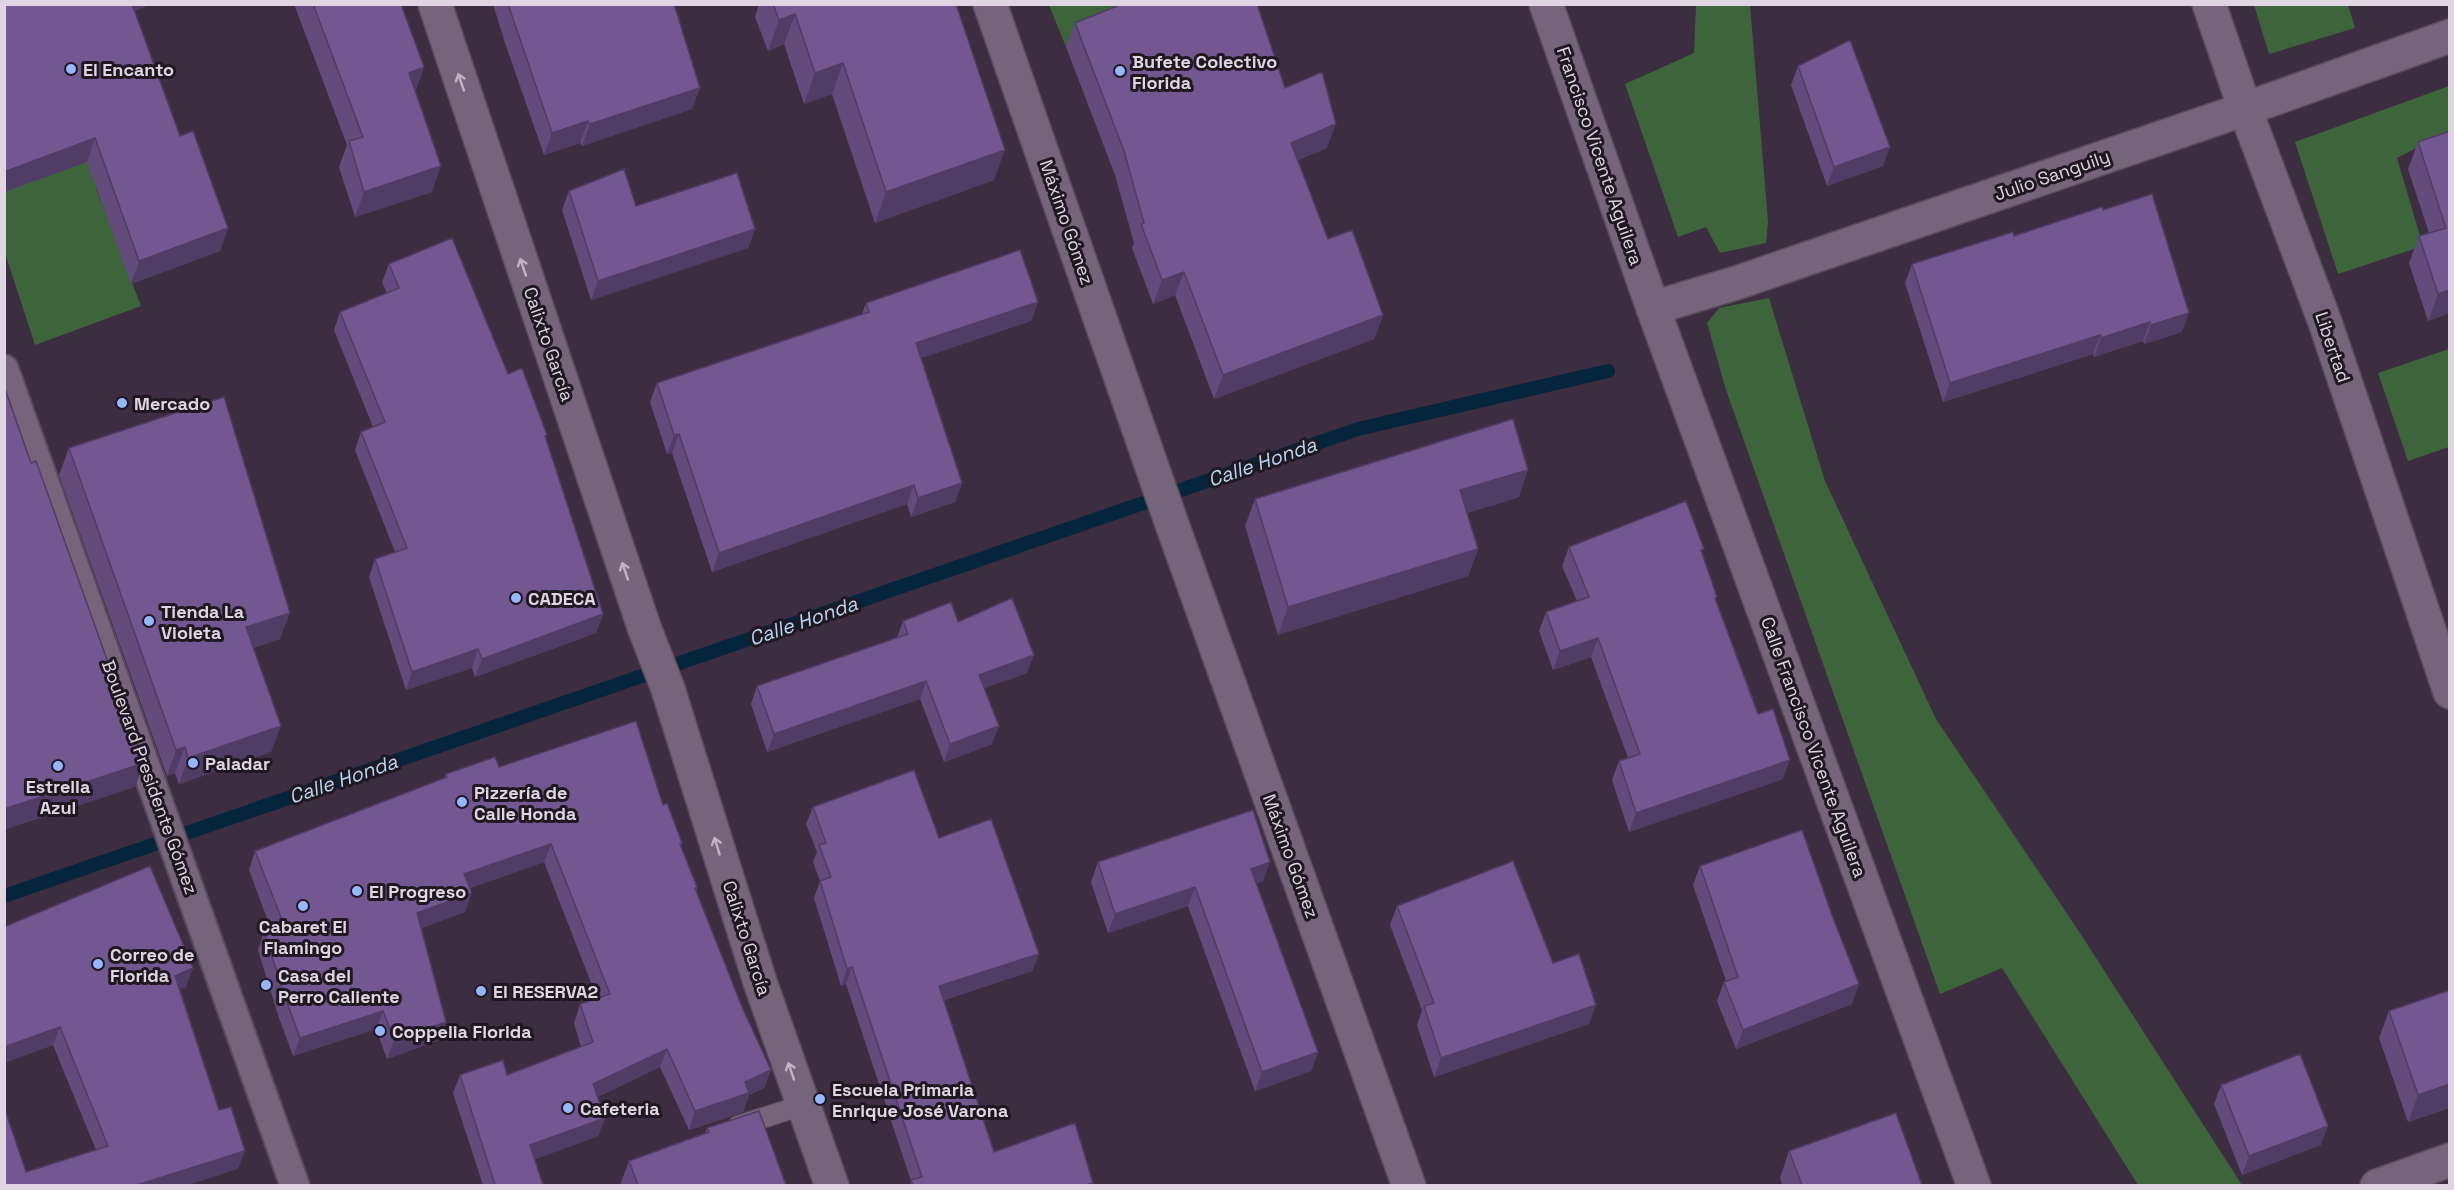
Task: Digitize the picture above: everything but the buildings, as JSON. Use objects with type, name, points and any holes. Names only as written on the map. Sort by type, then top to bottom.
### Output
[{"type":"street","name":"Calixto García","points":[[435,4],[644,627],[667,686],[760,982],[832,1185]]},
{"type":"street","name":"Máximo Gómez","points":[[990,4],[1409,1185]]},
{"type":"street","name":"Francisco Vicente Aguilera","points":[[1546,4],[1653,309]]},
{"type":"street","name":"Libertad","points":[[2209,4],[2245,109],[2325,322],[2450,692]]},
{"type":"street","name":"Julio Sanguily","points":[[1653,309],[1748,279],[2245,109],[2450,36]]},
{"type":"street","name":"Calle Francisco Vicente Aguilera","points":[[1653,309],[1974,1185]]},
{"type":"street","name":"Boulevard Presidente Gómez","points":[[4,369],[295,1185]]},
{"type":"street","points":[[2377,1185],[2450,1160]]},
{"type":"lane","points":[[716,1134],[803,1105]]},
{"type":"green space","points":[[1049,5],[1174,5],[1066,47]]},
{"type":"green space","points":[[1696,5],[1750,5],[1768,222],[1766,243],[1720,253],[1706,227],[1678,237],[1625,84],[1694,53]]},
{"type":"green space","points":[[2254,5],[2348,5],[2355,28],[2269,54]]},
{"type":"green space","points":[[2449,86],[2449,131],[2397,158],[2423,246],[2338,274],[2295,142]]},
{"type":"green space","points":[[134,140],[96,188],[141,306],[35,345],[5,253],[4,188]]},
{"type":"green space","points":[[1769,298],[1825,481],[1936,719],[2080,933],[2242,1185],[2138,1185],[2002,968],[1940,994],[1726,390],[1707,323],[1719,308]]},
{"type":"green space","points":[[2449,349],[2449,447],[2408,461],[2378,373]]},
{"type":"waterway","name":"Calle Honda","points":[[4,896],[1358,429],[1608,371]]},
{"type":"place","name":"El Encanto","points":[[71,69]]},
{"type":"place","name":"Bufete Colectivo Florida","points":[[1120,71]]},
{"type":"place","name":"Mercado","points":[[122,403]]},
{"type":"place","name":"CADECA","points":[[516,598]]},
{"type":"place","name":"Tienda La Violeta","points":[[149,621]]},
{"type":"place","name":"Paladar","points":[[193,763]]},
{"type":"place","name":"Estrella Azul","points":[[58,766]]},
{"type":"place","name":"Pizzería de Calle Honda","points":[[462,802]]},
{"type":"place","name":"El Progreso","points":[[357,891]]},
{"type":"place","name":"Cabaret El Flamingo","points":[[303,906]]},
{"type":"place","name":"Correo de Florida","points":[[98,964]]},
{"type":"place","name":"Casa del Perro Caliente","points":[[266,985]]},
{"type":"place","name":"El RESERVA2","points":[[481,991]]},
{"type":"place","name":"Coppelia Florida","points":[[380,1031]]},
{"type":"place","name":"Escuela Primaria Enrique José Varona","points":[[820,1099]]},
{"type":"place","name":"Cafeteria","points":[[568,1108]]}]
